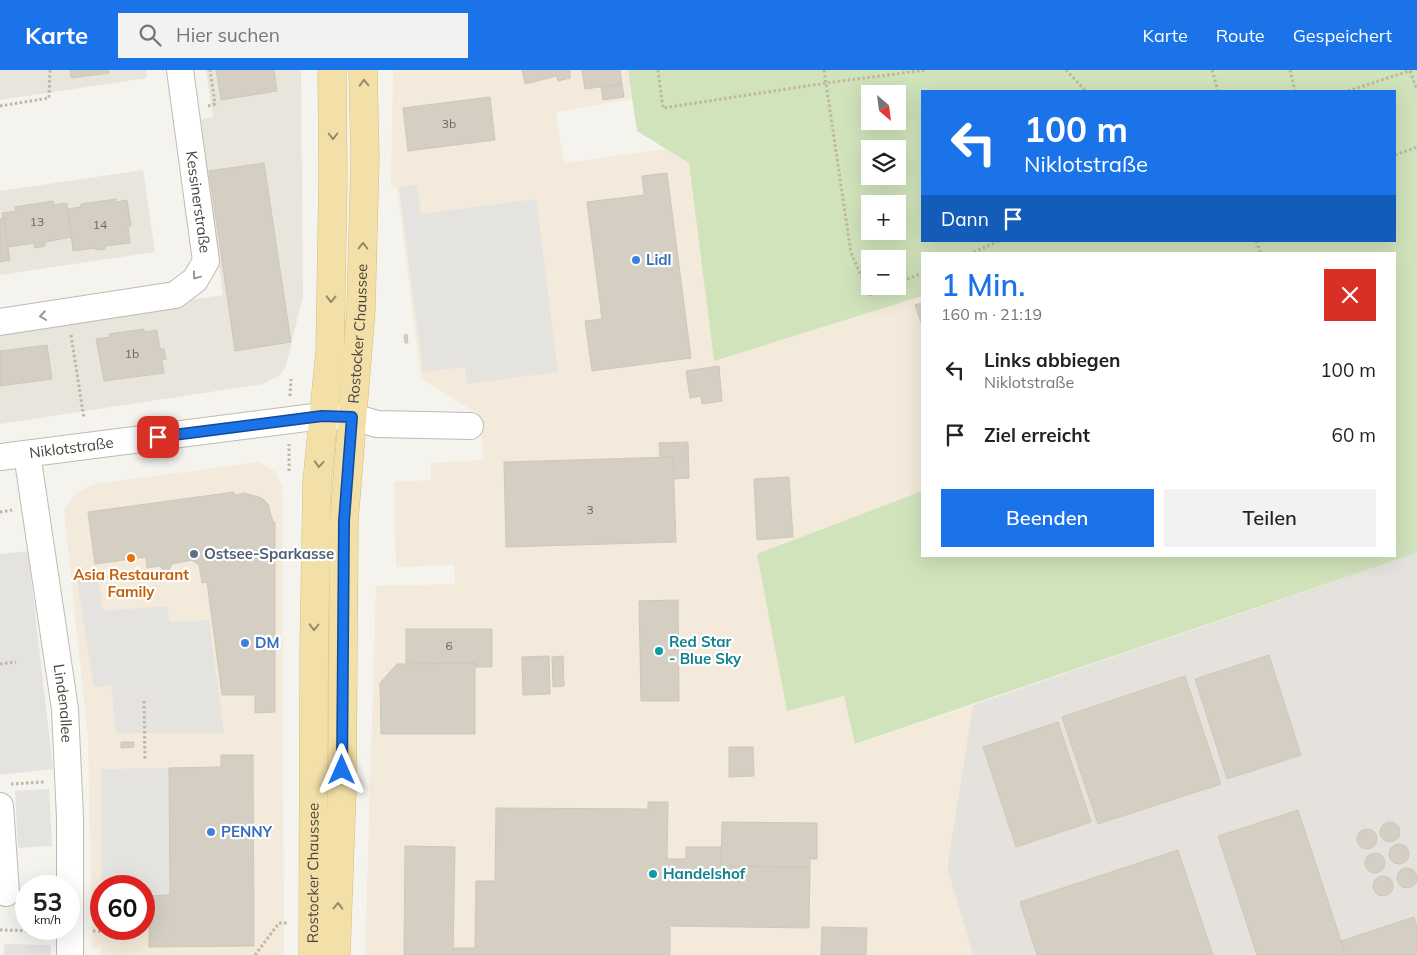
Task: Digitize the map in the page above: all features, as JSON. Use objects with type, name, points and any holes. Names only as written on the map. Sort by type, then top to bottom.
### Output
[{"type":"main road","name":"Rostocker Chaussee","points":[[313,955],[314,641],[317,482],[322,416],[330,352],[333,176],[332,70]]},
{"type":"main road","name":"Rostocker Chaussee","points":[[336,955],[342,789],[344,521],[362,309],[363,70]]},
{"type":"street","name":"Kessinerstraße","points":[[0,322],[175,295],[195,280],[206,261],[180,70]]},
{"type":"street","name":"Niklotstraße","points":[[0,457],[322,416],[352,417],[376,424],[470,426]]},
{"type":"street","name":"Lindenallee","points":[[27,454],[59,667],[69,781],[70,875]]},
{"type":"street","points":[[5,795],[11,893]]},
{"type":"street","name":"Lindenallee","points":[[70,940],[70,955]]},
{"type":"path","points":[[0,106],[49,98],[50,70]]},
{"type":"path","points":[[658,70],[663,108],[826,82],[926,70]]},
{"type":"path","points":[[824,70],[852,253],[861,274]]},
{"type":"path","points":[[1066,70],[1085,90]]},
{"type":"path","points":[[1212,70],[1218,90]]},
{"type":"path","points":[[1290,70],[1295,90]]},
{"type":"path","points":[[1351,90],[1411,71],[1417,90]]},
{"type":"path","points":[[1396,155],[1417,147]]},
{"type":"path","points":[[973,252],[997,242]]},
{"type":"path","points":[[906,280],[921,273]]},
{"type":"path","points":[[67,312],[84,418]]},
{"type":"path","points":[[0,664],[16,662]]},
{"type":"path","points":[[144,701],[145,760]]},
{"type":"path","points":[[5,795],[69,781]]},
{"type":"path","points":[[255,955],[279,924],[292,923]]},
{"type":"shaded area","points":[[0,70],[146,70],[147,78],[0,100]]},
{"type":"shaded area","points":[[206,70],[301,70],[303,296],[286,366],[280,375],[263,384],[0,424],[0,329],[223,295],[200,120],[213,117]]},
{"type":"shaded area","points":[[393,70],[628,70],[632,99],[556,112],[564,163],[666,149],[689,163],[714,361],[921,296],[921,491],[757,554],[844,696],[856,744],[973,705],[947,868],[973,955],[365,955],[376,586],[455,584],[454,565],[396,567],[394,482],[431,480],[431,463],[484,460],[479,415],[421,378],[397,187],[391,188]]},
{"type":"shaded area","points":[[143,170],[155,252],[0,275],[0,191]]},
{"type":"shaded area","points":[[417,185],[421,214],[536,199],[558,372],[467,384],[465,367],[423,372],[399,187]]},
{"type":"shaded area","points":[[259,462],[276,472],[282,487],[284,955],[101,955],[101,948],[92,948],[92,940],[155,940],[155,875],[91,875],[88,739],[64,510],[77,492],[95,484]]},
{"type":"shaded area","points":[[28,551],[53,769],[0,775],[0,554]]},
{"type":"shaded area","points":[[1417,553],[1417,955],[973,955],[947,868],[973,705]]},
{"type":"shaded area","points":[[97,570],[103,611],[167,606],[170,622],[209,620],[224,733],[116,733],[111,685],[94,687],[76,574]]},
{"type":"shaded area","points":[[169,768],[170,895],[155,896],[155,875],[102,875],[101,769]]},
{"type":"shaded area","points":[[49,789],[52,846],[18,848],[15,791]]},
{"type":"shaded area","points":[[4,944],[51,945],[51,955],[4,955]]},
{"type":"green space","points":[[628,70],[1417,70],[1417,553],[855,744],[844,696],[787,711],[757,554],[921,491],[921,557],[1396,557],[1396,252],[921,252],[921,296],[714,361],[689,163],[637,131]]},
{"type":"building","points":[[70,70],[108,70],[109,73],[71,78]]},
{"type":"building","points":[[216,70],[274,70],[277,91],[221,100]]},
{"type":"building","points":[[522,70],[570,70],[570,78],[558,81],[557,76],[525,84]]},
{"type":"building","points":[[582,70],[620,70],[622,84],[585,89]]},
{"type":"building","points":[[622,84],[624,97],[603,100],[601,87]]},
{"type":"building","points":[[490,97],[495,140],[408,151],[403,108]]},
{"type":"building","points":[[264,163],[291,342],[235,351],[209,171]]},
{"type":"building","name":"Lidl","points":[[667,173],[691,358],[592,371],[585,321],[602,319],[587,202],[644,195],[642,176]]},
{"type":"building","points":[[116,199],[117,202],[127,200],[131,226],[128,226],[130,243],[105,246],[105,249],[96,250],[95,248],[73,251],[68,209],[81,207],[81,204]]},
{"type":"building","points":[[53,201],[54,205],[67,203],[71,237],[45,242],[45,246],[35,248],[34,243],[8,247],[2,213],[16,211],[15,207]]},
{"type":"building","points":[[3,218],[10,260],[0,262],[0,219]]},
{"type":"building","points":[[921,303],[921,322],[915,305]]},
{"type":"building","points":[[144,329],[144,332],[157,330],[160,349],[164,349],[166,359],[162,360],[164,373],[104,381],[96,339],[110,337],[109,334]]},
{"type":"building","points":[[407,334],[408,343],[405,343],[404,335]]},
{"type":"building","points":[[47,345],[52,379],[0,386],[0,351]]},
{"type":"building","points":[[719,366],[722,401],[702,404],[701,396],[690,398],[686,371]]},
{"type":"building","points":[[688,442],[689,478],[674,479],[673,457],[660,458],[659,443]]},
{"type":"building","points":[[673,457],[676,542],[506,547],[504,462]]},
{"type":"building","points":[[789,477],[793,537],[757,540],[754,479]]},
{"type":"building","name":"DM","points":[[234,492],[235,495],[244,493],[262,498],[268,504],[273,522],[275,522],[275,712],[255,713],[255,695],[222,695],[207,582],[202,583],[199,565],[192,560],[172,564],[169,570],[165,571],[159,566],[147,568],[146,557],[95,564],[88,512]]},
{"type":"building","name":"Red Star - Blue Sky","points":[[678,600],[679,701],[641,701],[639,601]]},
{"type":"building","points":[[406,629],[492,629],[492,667],[475,667],[475,663],[406,663]]},
{"type":"building","points":[[1269,655],[1301,755],[1227,779],[1195,679]]},
{"type":"building","points":[[549,656],[550,694],[523,695],[522,657]]},
{"type":"building","points":[[563,656],[564,686],[553,687],[552,657]]},
{"type":"building","points":[[475,663],[475,734],[381,734],[380,683],[397,664]]},
{"type":"building","points":[[1185,676],[1221,784],[1098,824],[1062,717]]},
{"type":"building","points":[[1058,722],[1091,822],[1016,847],[983,747]]},
{"type":"building","points":[[121,742],[134,742],[134,747],[121,748]]},
{"type":"building","points":[[729,747],[753,747],[754,776],[729,777]]},
{"type":"building","name":"PENNY","points":[[221,755],[253,755],[254,946],[149,947],[149,940],[155,940],[155,896],[170,895],[169,768],[221,767]]},
{"type":"building","name":"Handelshof","points":[[648,802],[668,802],[667,859],[686,859],[686,847],[721,847],[721,866],[810,867],[809,928],[670,926],[670,955],[453,955],[454,948],[475,948],[476,881],[495,881],[496,808],[648,809]]},
{"type":"building","points":[[1298,810],[1345,955],[1257,955],[1218,836]]},
{"type":"building","points":[[722,822],[817,823],[817,859],[810,859],[810,867],[721,866]]},
{"type":"building","points":[[1390,822],[1397,825],[1400,832],[1397,839],[1390,842],[1383,839],[1380,832],[1383,825]]},
{"type":"building","points":[[1367,829],[1374,832],[1377,839],[1374,846],[1367,849],[1360,846],[1357,839],[1360,832]]},
{"type":"building","points":[[1399,844],[1406,847],[1409,854],[1406,861],[1399,864],[1392,861],[1389,854],[1392,847]]},
{"type":"building","points":[[405,846],[455,847],[453,955],[404,955]]},
{"type":"building","points":[[1178,850],[1213,955],[1037,955],[1020,902]]},
{"type":"building","points":[[1375,853],[1382,856],[1385,863],[1382,870],[1375,873],[1368,870],[1365,863],[1368,856]]},
{"type":"building","points":[[1407,868],[1414,871],[1417,878],[1414,885],[1407,888],[1400,885],[1397,878],[1400,871]]},
{"type":"building","points":[[1383,876],[1390,879],[1393,886],[1390,893],[1383,896],[1376,893],[1373,886],[1376,879]]},
{"type":"building","points":[[1414,917],[1417,927],[1417,955],[1345,955],[1341,941]]},
{"type":"building","points":[[822,927],[867,928],[866,955],[821,955]]},
{"type":"place","name":"Lidl","points":[[636,260]]},
{"type":"place","name":"Ostsee-Sparkasse","points":[[194,554]]},
{"type":"place","name":"Asia Restaurant Family","points":[[131,558]]},
{"type":"place","name":"DM","points":[[245,643]]},
{"type":"place","name":"Red Star - Blue Sky","points":[[659,651]]},
{"type":"place","name":"PENNY","points":[[211,832]]},
{"type":"place","name":"Handelshof","points":[[653,874]]},
{"type":"route","points":[[158,437],[322,416],[352,417],[344,521],[342,770]]}]
